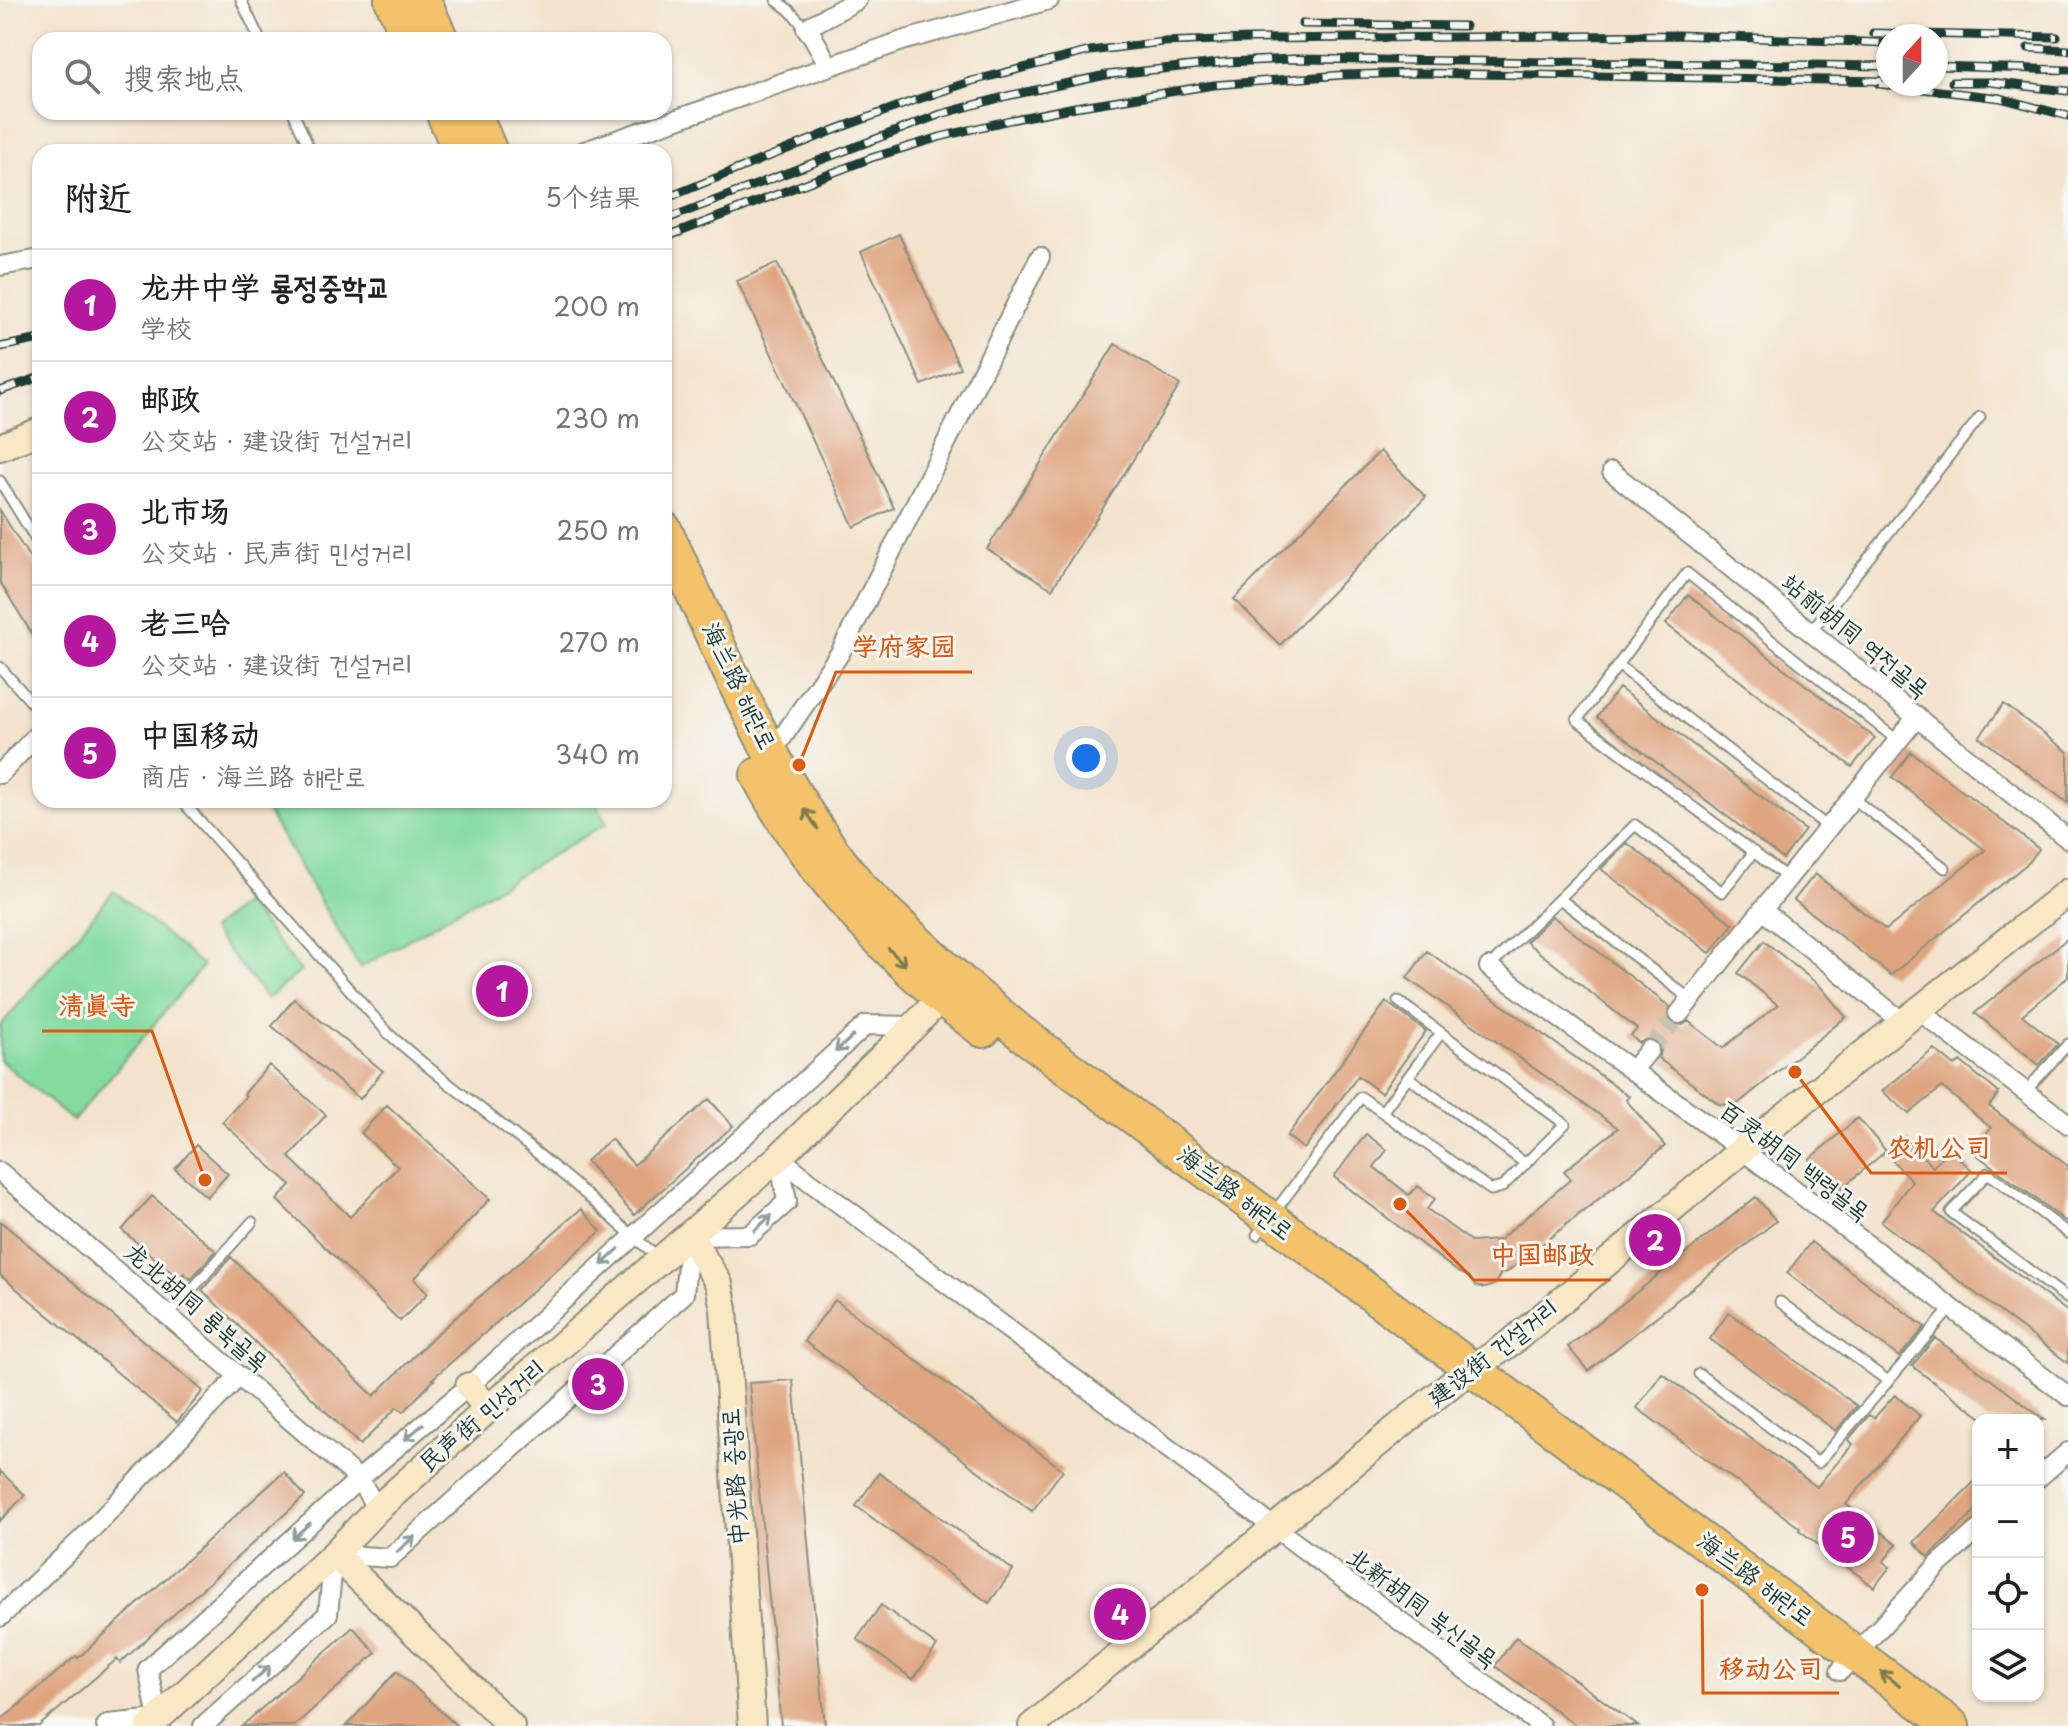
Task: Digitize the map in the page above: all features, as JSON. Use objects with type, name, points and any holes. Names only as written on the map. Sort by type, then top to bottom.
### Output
[{"type":"highway","points":[[392,0],[406,32]]},
{"type":"highway","points":[[423,0],[437,32]]},
{"type":"highway","points":[[447,120],[457,144]]},
{"type":"highway","points":[[476,120],[487,144]]},
{"type":"highway","name":"海兰路 해란로","points":[[672,546],[771,754],[792,791],[837,858],[861,888],[916,942],[950,989]]},
{"type":"highway","name":"海兰路 해란로","points":[[672,602],[726,715],[782,820],[832,886],[896,957],[1021,1033],[1264,1227],[1847,1662],[1952,1726]]},
{"type":"highway","name":"海兰路 해란로","points":[[1847,1662],[1913,1726]]},
{"type":"street","points":[[829,66],[806,28],[857,0]]},
{"type":"street","points":[[606,144],[902,41],[1049,0]]},
{"type":"street","points":[[771,754],[840,653],[1040,257]]},
{"type":"street","points":[[0,266],[32,260]]},
{"type":"street","points":[[0,447],[32,434]]},
{"type":"street","name":"站前胡同 역전골목","points":[[1612,472],[2068,839]]},
{"type":"street","points":[[1684,1006],[1917,717]]},
{"type":"street","points":[[0,774],[32,740]]},
{"type":"street","name":"建设街 건설거리","points":[[1032,1726],[1463,1376],[1513,1341],[1742,1150],[2068,892]]},
{"type":"street","points":[[1762,910],[2068,1124]]},
{"type":"street","name":"百灵胡同 백령골목","points":[[1489,967],[1742,1150],[2068,1396]]},
{"type":"street","name":"民声街 민성거리","points":[[158,1724],[377,1509],[779,1157],[950,989]]},
{"type":"street","points":[[106,1726],[158,1724],[148,1669],[359,1479],[469,1386],[866,1025],[914,1026]]},
{"type":"street","points":[[1632,1071],[1649,1050]]},
{"type":"street","points":[[334,1554],[390,1558],[684,1294],[690,1236],[750,1235],[787,1202],[779,1157]]},
{"type":"street","name":"北新胡同 북신골목","points":[[779,1157],[1541,1726]]},
{"type":"street","name":"龙北胡同 룡북골목","points":[[0,1172],[359,1479],[377,1509]]},
{"type":"street","name":"中光路 중광로","points":[[690,1236],[719,1284],[724,1309],[752,1726]]},
{"type":"street","points":[[0,1617],[85,1536],[239,1376]]},
{"type":"street","points":[[469,1386],[488,1409]]},
{"type":"street","points":[[2044,1473],[2068,1452]]},
{"type":"street","points":[[1847,1662],[1939,1564],[1972,1535]]},
{"type":"street","points":[[203,1726],[328,1614],[334,1554]]},
{"type":"street","points":[[334,1554],[511,1726]]},
{"type":"lane","points":[[241,0],[256,32]]},
{"type":"lane","points":[[776,0],[806,28]]},
{"type":"lane","points":[[297,120],[307,144]]},
{"type":"lane","points":[[1811,631],[1980,417]]},
{"type":"lane","points":[[0,481],[32,533]]},
{"type":"lane","points":[[1788,878],[1577,720],[1687,573],[1898,741]]},
{"type":"lane","points":[[1618,665],[1828,827]]},
{"type":"lane","points":[[0,667],[32,703]]},
{"type":"lane","points":[[1852,798],[1945,868]]},
{"type":"lane","points":[[188,808],[389,1034],[562,1173],[632,1237],[661,1259]]},
{"type":"lane","points":[[1489,967],[1635,825],[1722,892],[1754,852]]},
{"type":"lane","points":[[1560,899],[1684,1006]]},
{"type":"lane","points":[[1264,1227],[1361,1097],[1491,1190],[1502,1187],[1565,1124],[1398,1001]]},
{"type":"lane","points":[[1382,1112],[1441,1033]]},
{"type":"lane","points":[[2025,1092],[2068,1044]]},
{"type":"lane","points":[[1408,1077],[1526,1164]]},
{"type":"lane","points":[[2068,1233],[1988,1173],[1951,1212],[2068,1299]]},
{"type":"lane","points":[[169,1315],[252,1222]]},
{"type":"lane","points":[[1780,1302],[1888,1381]]},
{"type":"lane","points":[[1699,1374],[1818,1463],[1951,1308]]},
{"type":"green space","points":[[265,808],[599,808],[607,823],[360,968]]},
{"type":"green space","points":[[114,891],[203,966],[73,1121],[0,1060],[0,1026]]},
{"type":"green space","points":[[245,902],[301,971],[267,999],[211,930]]},
{"type":"building","points":[[899,234],[960,368],[922,385],[861,252]]},
{"type":"building","points":[[777,263],[894,508],[854,527],[737,281]]},
{"type":"building","points":[[1115,344],[1180,385],[1052,589],[987,549]]},
{"type":"building","points":[[1380,451],[1426,497],[1280,645],[1234,599]]},
{"type":"building","points":[[0,510],[32,562],[32,634],[0,582]]},
{"type":"building","points":[[1688,595],[1875,738],[1852,767],[1666,624]]},
{"type":"building","points":[[1619,688],[1805,830],[1783,859],[1597,717]]},
{"type":"building","points":[[2004,704],[2068,752],[2068,803],[1979,737]]},
{"type":"building","points":[[1911,752],[2039,849],[2029,862],[1891,975],[1794,900],[1815,874],[1886,930],[1985,850],[1892,777]]},
{"type":"building","points":[[1627,843],[1733,924],[1710,953],[1601,869]]},
{"type":"building","points":[[1552,916],[1670,1007],[1668,1018],[1672,1024],[1683,1025],[1688,1021],[1723,1048],[1778,1005],[1738,973],[1764,941],[1820,986],[1846,1017],[1735,1106],[1719,1104],[1658,1058],[1661,1051],[1657,1041],[1650,1038],[1639,1043],[1631,1036],[1637,1029],[1526,942]]},
{"type":"building","points":[[2068,938],[2068,977],[2022,1015],[2058,1044],[2039,1065],[1975,1013]]},
{"type":"building","points":[[1427,951],[1629,1096],[1626,1100],[1665,1146],[1507,1272],[1501,1273],[1495,1284],[1486,1288],[1476,1286],[1468,1276],[1458,1272],[1334,1177],[1366,1134],[1387,1150],[1374,1167],[1409,1195],[1418,1186],[1435,1199],[1427,1209],[1472,1242],[1499,1240],[1571,1179],[1564,1171],[1618,1128],[1407,978]]},
{"type":"building","points":[[294,999],[383,1071],[360,1099],[272,1026]]},
{"type":"building","points":[[1386,1002],[1426,1031],[1381,1093],[1358,1076],[1304,1149],[1287,1136]]},
{"type":"building","points":[[1934,1049],[1955,1066],[1960,1061],[1999,1093],[1989,1106],[2068,1166],[2068,1223],[1973,1152],[1991,1128],[1942,1087],[1909,1114],[1882,1091]]},
{"type":"building","points":[[269,1065],[326,1115],[289,1157],[350,1217],[398,1167],[361,1133],[387,1105],[490,1199],[414,1279],[428,1293],[400,1321],[277,1200],[291,1185],[222,1122]]},
{"type":"building","points":[[709,1099],[733,1126],[634,1215],[586,1161],[611,1139],[634,1165]]},
{"type":"building","points":[[1858,1118],[1886,1151],[1837,1192],[1809,1159]]},
{"type":"building","points":[[1908,1141],[1933,1167],[1948,1149],[1972,1170],[1934,1212],[2068,1312],[2068,1363],[1881,1222],[1912,1181],[1890,1158]]},
{"type":"building","points":[[196,1145],[228,1174],[207,1197],[175,1169]]},
{"type":"building","points":[[152,1196],[216,1251],[191,1279],[184,1273],[179,1279],[122,1230]]},
{"type":"building","points":[[1756,1197],[1776,1221],[1588,1371],[1568,1347]]},
{"type":"building","points":[[581,1209],[601,1231],[432,1379],[403,1412],[397,1407],[360,1445],[202,1290],[231,1257],[374,1396],[432,1338]]},
{"type":"building","points":[[0,1221],[203,1391],[177,1422],[0,1275]]},
{"type":"building","points":[[1811,1242],[1925,1327],[1899,1357],[1787,1273]]},
{"type":"building","points":[[835,1300],[1063,1470],[1032,1511],[804,1341]]},
{"type":"building","points":[[1729,1312],[1857,1406],[1836,1431],[1710,1339]]},
{"type":"building","points":[[1935,1338],[2037,1414],[1977,1414],[1912,1366]]},
{"type":"building","points":[[1662,1373],[1817,1487],[1853,1444],[1848,1440],[1869,1415],[1874,1418],[1895,1395],[1920,1416],[1846,1504],[1897,1544],[1883,1562],[1890,1567],[1874,1587],[1800,1528],[1637,1408]]},
{"type":"building","points":[[793,1380],[825,1726],[781,1726],[749,1383]]},
{"type":"building","points":[[0,1471],[25,1495],[0,1521]]},
{"type":"building","points":[[284,1472],[305,1496],[120,1663],[117,1659],[39,1726],[0,1726],[0,1721],[76,1656],[78,1658]]},
{"type":"building","points":[[879,1473],[1013,1570],[989,1603],[856,1506]]},
{"type":"building","points":[[1972,1484],[1972,1514],[1929,1557],[1914,1542]]},
{"type":"building","points":[[881,1605],[937,1646],[913,1679],[857,1639]]},
{"type":"building","points":[[353,1627],[376,1653],[294,1726],[242,1726]]},
{"type":"building","points":[[1516,1637],[1638,1726],[1577,1726],[1495,1666]]},
{"type":"building","points":[[397,1671],[457,1726],[346,1726]]},
{"type":"tunnel","points":[[1649,1050],[1679,1014]]},
{"type":"railway","points":[[1302,24],[1465,26]]},
{"type":"railway","points":[[1873,33],[2057,37]]},
{"type":"railway","points":[[672,196],[910,102],[972,81],[1090,51],[1162,42],[1250,39],[1678,35],[1876,43]]},
{"type":"railway","points":[[2028,48],[2068,50]]},
{"type":"railway","points":[[672,217],[941,114],[1106,75],[1227,62],[1293,59],[1876,66]]},
{"type":"railway","points":[[1948,66],[2068,70]]},
{"type":"railway","points":[[672,235],[871,158],[940,137],[1075,107],[1214,85],[1415,73],[1876,81]]},
{"type":"railway","points":[[1952,82],[1989,82],[2068,91]]},
{"type":"railway","points":[[1948,92],[2000,98],[2068,116]]},
{"type":"railway","points":[[0,347],[32,341]]},
{"type":"railway","points":[[0,391],[32,380]]},
{"type":"place","name":"学府家园","points":[[799,765]]},
{"type":"place","name":"龙井中学 룡정중학교","points":[[502,991]]},
{"type":"place","name":"农机公司","points":[[1795,1072]]},
{"type":"place","name":"清真寺","points":[[205,1180]]},
{"type":"place","name":"中国邮政","points":[[1400,1204]]},
{"type":"place","name":"邮政","points":[[1655,1240]]},
{"type":"place","name":"北市场","points":[[598,1384]]},
{"type":"place","name":"中国移动","points":[[1848,1537]]},
{"type":"place","name":"移动公司","points":[[1702,1590]]},
{"type":"place","name":"老三哈","points":[[1120,1614]]}]
